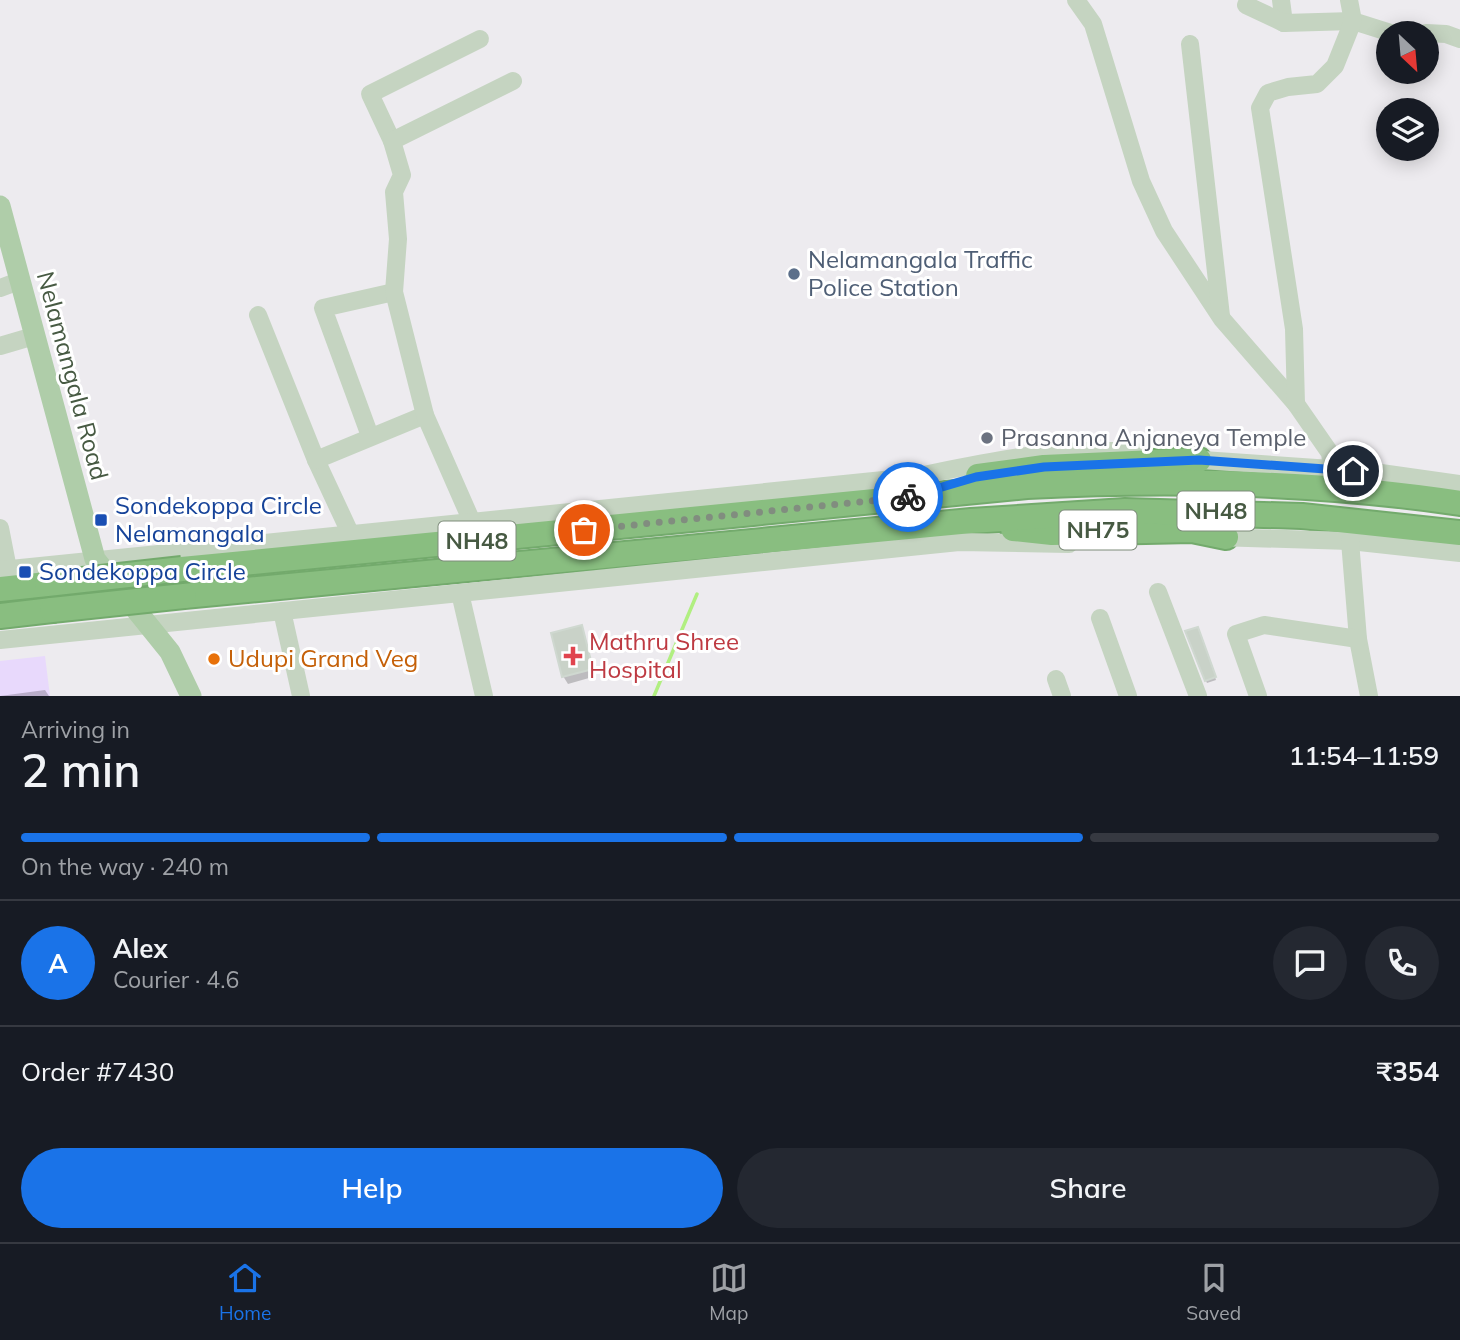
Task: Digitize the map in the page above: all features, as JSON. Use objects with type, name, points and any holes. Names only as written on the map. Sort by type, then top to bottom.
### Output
[{"type":"highway","points":[[907,497],[976,477],[1012,470],[1199,460]]},
{"type":"highway","name":"NH48","points":[[3,576],[47,584],[1027,486],[1167,481],[1312,486],[1460,503]]},
{"type":"highway","name":"NH48","points":[[0,616],[971,521],[1125,511],[1211,511],[1302,516],[1460,533]]},
{"type":"highway","name":"NH75","points":[[971,521],[1023,531],[1192,530],[1226,537]]},
{"type":"main road","name":"Nelamangala Road","points":[[1,217],[10,284],[34,336],[95,559]]},
{"type":"main road","points":[[95,559],[151,625],[170,652],[191,696]]},
{"type":"street","points":[[1076,0],[1093,24],[1147,193],[1164,230],[1222,319],[1296,404],[1330,453],[1332,469]]},
{"type":"street","points":[[1281,0],[1284,23]]},
{"type":"street","points":[[1296,404],[1294,329],[1261,108],[1268,93],[1317,84],[1335,66],[1353,21],[1349,0]]},
{"type":"street","points":[[1246,5],[1284,23],[1353,21],[1376,28]]},
{"type":"street","points":[[1439,34],[1460,39]]},
{"type":"street","points":[[472,522],[425,415],[394,292],[398,239],[394,192],[402,174],[370,94],[480,39]]},
{"type":"street","points":[[1189,44],[1222,319]]},
{"type":"street","points":[[391,141],[513,81]]},
{"type":"street","points":[[370,436],[323,308],[394,292]]},
{"type":"street","points":[[258,315],[316,460],[351,534]]},
{"type":"street","points":[[0,346],[34,336]]},
{"type":"street","points":[[316,460],[425,415]]},
{"type":"street","points":[[0,528],[3,576],[95,559],[913,477],[1039,454],[1127,451],[1199,460],[1332,469],[1460,484]]},
{"type":"street","points":[[0,640],[959,542],[1029,545],[1226,537]]},
{"type":"street","name":"NH75","points":[[1226,537],[1350,541],[1460,553]]},
{"type":"street","points":[[1350,541],[1358,639],[1369,696]]},
{"type":"street","points":[[1158,592],[1198,696]]},
{"type":"street","points":[[460,593],[484,696]]},
{"type":"street","points":[[282,611],[301,696]]},
{"type":"street","points":[[1100,618],[1128,696]]},
{"type":"street","points":[[1258,696],[1236,634],[1264,625],[1358,639]]},
{"type":"shaded area","points":[[45,656],[50,696],[0,696],[0,661]]},
{"type":"building","points":[[582,625],[593,669],[562,677],[551,633]]},
{"type":"building","points":[[1198,627],[1216,677],[1205,681],[1185,631]]},
{"type":"waterway","points":[[654,696],[697,594]]},
{"type":"way so far","points":[[584,530],[908,497]]},
{"type":"place","name":"Nelamangala Traffic Police Station","points":[[794,274]]},
{"type":"place","name":"Prasanna Anjaneya Temple","points":[[987,438]]},
{"type":"place","name":"Sondekoppa Circle Nelamangala","points":[[101,520]]},
{"type":"place","name":"Sondekoppa Circle","points":[[25,572]]},
{"type":"place","name":"Mathru Shree Hospital","points":[[573,656]]},
{"type":"place","name":"Udupi Grand Veg","points":[[214,659]]},
{"type":"route","points":[[908,497],[976,477],[1044,467],[1199,460],[1353,471]]}]
